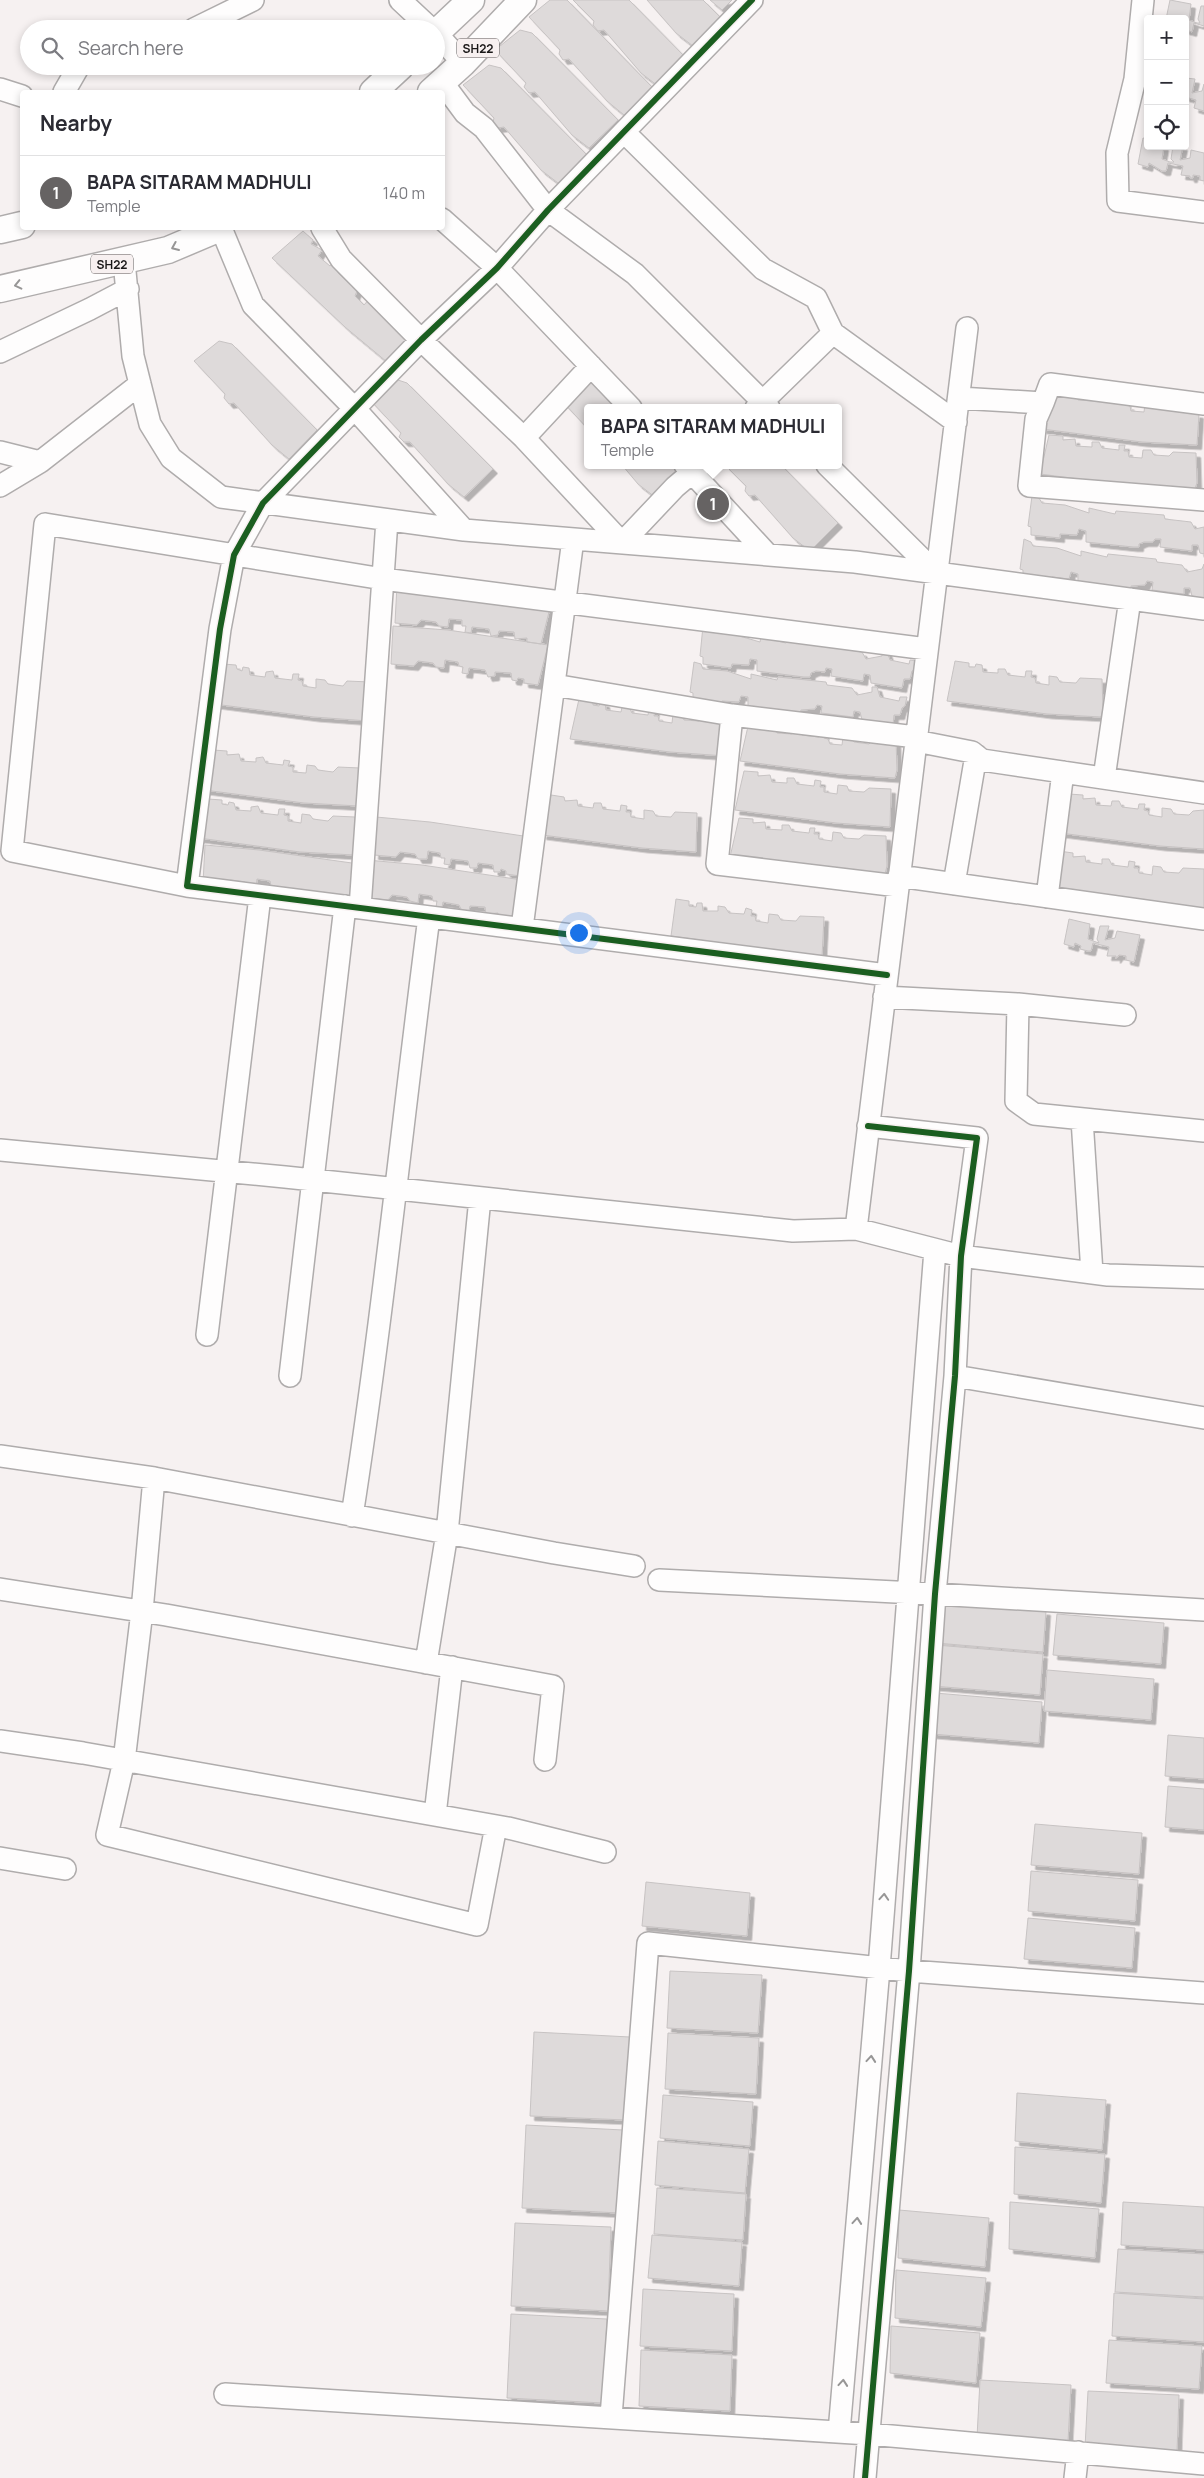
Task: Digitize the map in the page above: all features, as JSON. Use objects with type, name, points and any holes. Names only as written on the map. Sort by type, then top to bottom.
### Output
[{"type":"main road","name":"SH22","points":[[445,25],[471,0]]},
{"type":"main road","name":"SH22","points":[[436,87],[463,63],[523,0]]},
{"type":"main road","points":[[375,90],[391,75]]},
{"type":"main road","points":[[0,230],[20,225]]},
{"type":"main road","name":"SH22","points":[[0,289],[168,250],[215,230]]},
{"type":"street","points":[[212,20],[253,0]]},
{"type":"street","points":[[400,0],[421,20]]},
{"type":"street","points":[[187,886],[220,629],[234,555],[263,503],[421,340],[497,268],[548,210],[752,0]]},
{"type":"street","points":[[1143,0],[1135,79],[1117,154],[1118,201],[1204,212]]},
{"type":"street","points":[[445,43],[463,63]]},
{"type":"street","points":[[65,90],[73,75]]},
{"type":"street","points":[[0,89],[20,95]]},
{"type":"street","points":[[445,95],[484,128],[548,210],[634,274],[760,404]]},
{"type":"street","points":[[624,132],[763,269],[816,298],[833,334],[956,422]]},
{"type":"street","points":[[445,222],[497,268],[627,404]]},
{"type":"street","points":[[221,230],[253,305],[355,409],[464,530]]},
{"type":"street","points":[[323,230],[341,259],[421,340],[524,438],[622,543]]},
{"type":"street","points":[[124,261],[133,356],[150,424],[171,458],[221,498],[464,530],[855,562],[1204,609]]},
{"type":"street","points":[[0,352],[90,309],[128,288]]},
{"type":"street","points":[[856,1229],[967,328]]},
{"type":"street","points":[[764,404],[833,334]]},
{"type":"street","points":[[524,438],[592,366]]},
{"type":"street","points":[[0,486],[40,462],[140,384]]},
{"type":"street","points":[[1204,404],[1050,384],[1036,419],[1029,486],[1204,500]]},
{"type":"street","points":[[958,398],[1042,402]]},
{"type":"street","points":[[0,452],[40,462]]},
{"type":"street","points":[[622,543],[692,469]]},
{"type":"street","points":[[694,469],[768,555]]},
{"type":"street","points":[[831,469],[936,573]]},
{"type":"street","points":[[290,1376],[312,1180],[353,907],[387,520]]},
{"type":"street","points":[[887,974],[187,886],[12,851],[45,524],[383,579],[927,649]]},
{"type":"street","points":[[522,928],[573,539]]},
{"type":"street","points":[[1104,778],[1130,599]]},
{"type":"street","points":[[554,685],[732,714],[916,739],[972,752],[982,760],[1204,793]]},
{"type":"street","points":[[732,714],[717,864],[899,881],[954,884],[1204,919]]},
{"type":"street","points":[[954,884],[976,755]]},
{"type":"street","points":[[1048,897],[1063,772]]},
{"type":"street","points":[[207,1335],[260,896]]},
{"type":"street","points":[[352,1516],[375,1370],[394,1189],[429,917]]},
{"type":"street","points":[[884,997],[1018,1004],[1125,1015]]},
{"type":"street","points":[[1018,1004],[1016,1101],[1034,1114],[1204,1131]]},
{"type":"street","points":[[1082,1119],[1092,1273]]},
{"type":"street","points":[[865,2478],[909,1971],[935,1594],[955,1376],[961,1256],[977,1138],[868,1126]]},
{"type":"street","points":[[0,1150],[312,1180],[793,1231],[856,1229],[961,1256],[1092,1273],[1204,1278]]},
{"type":"street","points":[[426,1663],[447,1533],[480,1198]]},
{"type":"street","points":[[839,2432],[879,1968],[935,1250]]},
{"type":"street","points":[[955,1376],[1204,1418]]},
{"type":"street","points":[[0,1456],[154,1478],[352,1516],[634,1566]]},
{"type":"street","points":[[154,1478],[142,1611],[124,1760],[107,1835],[477,1925],[496,1826]]},
{"type":"street","points":[[659,1580],[907,1592],[1204,1610]]},
{"type":"street","points":[[0,1589],[142,1611],[553,1686],[545,1760]]},
{"type":"street","points":[[435,1815],[452,1667]]},
{"type":"street","points":[[0,1742],[124,1760],[496,1826],[605,1852]]},
{"type":"street","points":[[0,1858],[65,1868]]},
{"type":"street","points":[[611,2417],[648,1943],[909,1971],[1204,1992]]},
{"type":"street","points":[[225,2394],[869,2434],[1078,2452],[1194,2468]]},
{"type":"street","points":[[1075,2478],[1078,2452]]},
{"type":"building","points":[[550,0],[567,0],[652,87],[624,115],[607,101],[569,59],[563,60],[559,54],[560,50],[529,17]]},
{"type":"building","points":[[573,0],[629,0],[686,58],[658,86],[641,73],[604,30],[598,31],[593,25],[594,21]]},
{"type":"building","points":[[647,0],[703,0],[722,19],[693,46],[676,33]]},
{"type":"building","points":[[710,0],[732,0],[722,10]]},
{"type":"building","points":[[1170,0],[1191,4],[1189,20],[1189,15],[1167,15]]},
{"type":"building","points":[[1201,6],[1204,6],[1204,26],[1194,23],[1192,32],[1189,31],[1189,20],[1200,23],[1198,19]]},
{"type":"building","points":[[520,30],[532,33],[618,120],[589,148],[572,135],[535,92],[529,93],[524,87],[526,83],[495,50]]},
{"type":"building","points":[[489,65],[501,68],[587,155],[558,183],[541,170],[504,127],[498,128],[493,122],[494,118],[463,85]]},
{"type":"building","points":[[1189,78],[1195,79],[1192,93],[1202,91],[1204,84],[1204,111],[1194,108],[1196,100],[1189,98]]},
{"type":"building","points":[[1143,138],[1144,150],[1163,150],[1162,159],[1170,162],[1174,162],[1171,159],[1172,150],[1182,150],[1180,160],[1190,158],[1191,150],[1204,153],[1204,181],[1200,180],[1200,176],[1193,175],[1193,178],[1190,178],[1190,176],[1181,175],[1183,166],[1168,163],[1166,171],[1162,171],[1149,163],[1148,167],[1138,164]]},
{"type":"building","points":[[303,231],[313,240],[311,244],[322,250],[318,256],[330,266],[333,262],[339,266],[338,273],[350,284],[354,281],[358,285],[354,288],[357,291],[355,296],[364,305],[370,298],[376,304],[376,309],[407,339],[387,362],[345,327],[272,258]]},
{"type":"building","points":[[219,341],[232,344],[317,430],[289,459],[272,445],[234,403],[229,404],[224,398],[225,394],[194,361]]},
{"type":"building","points":[[395,379],[407,383],[493,469],[464,497],[448,484],[410,442],[404,442],[399,437],[401,433],[370,400]]},
{"type":"building","points":[[586,379],[598,382],[619,404],[584,404],[584,425],[561,400]]},
{"type":"building","points":[[1051,389],[1077,393],[1078,400],[1094,401],[1094,396],[1101,396],[1104,402],[1120,404],[1121,399],[1127,399],[1126,405],[1130,406],[1131,411],[1144,412],[1145,404],[1153,404],[1156,409],[1199,414],[1197,445],[1142,442],[1042,429]]},
{"type":"building","points":[[1049,435],[1063,436],[1063,440],[1075,439],[1076,446],[1092,447],[1092,442],[1099,442],[1102,448],[1119,450],[1119,445],[1125,445],[1124,451],[1128,451],[1129,457],[1142,458],[1143,450],[1151,450],[1154,455],[1169,456],[1173,452],[1196,453],[1197,483],[1194,491],[1140,487],[1040,474]]},
{"type":"building","points":[[625,469],[684,469],[655,497],[638,484]]},
{"type":"building","points":[[729,469],[785,469],[838,523],[810,551],[793,538],[755,495],[749,496],[745,491],[746,486]]},
{"type":"building","points":[[1032,496],[1039,498],[1042,503],[1065,505],[1089,513],[1089,508],[1115,514],[1116,511],[1164,515],[1165,519],[1191,522],[1195,529],[1204,527],[1204,554],[1200,553],[1198,545],[1192,545],[1192,551],[1160,547],[1161,539],[1155,539],[1153,542],[1144,542],[1139,544],[1139,547],[1086,542],[1086,531],[1079,529],[1077,535],[1060,534],[1060,538],[1031,535],[1031,527],[1028,526]]},
{"type":"building","points":[[1024,539],[1031,542],[1033,546],[1057,548],[1081,556],[1081,551],[1107,557],[1108,554],[1156,559],[1157,562],[1182,565],[1187,572],[1202,569],[1204,564],[1204,599],[1192,596],[1190,588],[1184,588],[1184,594],[1152,590],[1153,582],[1147,581],[1145,585],[1131,586],[1131,590],[1078,585],[1078,574],[1071,572],[1069,579],[1052,577],[1051,581],[1023,578],[1023,570],[1020,569]]},
{"type":"building","points":[[397,585],[551,604],[541,644],[527,642],[527,638],[515,639],[514,632],[499,631],[498,635],[491,636],[489,629],[472,627],[471,633],[465,632],[466,626],[462,626],[462,620],[449,619],[448,627],[439,626],[436,622],[421,620],[417,625],[395,623]]},
{"type":"building","points":[[393,626],[448,630],[548,645],[538,685],[524,683],[524,679],[512,680],[511,673],[495,672],[495,676],[488,677],[485,670],[469,668],[468,674],[462,673],[463,667],[459,666],[458,662],[445,660],[444,668],[436,667],[433,663],[418,661],[414,666],[391,664]]},
{"type":"building","points":[[703,626],[711,628],[713,632],[736,635],[760,642],[761,637],[786,643],[788,641],[836,645],[837,648],[862,652],[866,659],[882,656],[882,651],[887,651],[890,660],[909,664],[910,660],[916,661],[915,670],[912,671],[910,679],[904,679],[902,688],[871,683],[870,675],[864,674],[863,681],[831,676],[832,669],[826,668],[825,672],[816,671],[811,673],[810,677],[804,677],[757,671],[757,660],[750,659],[749,665],[732,664],[731,668],[703,664],[703,657],[700,656]]},
{"type":"building","points":[[955,661],[969,663],[969,667],[975,667],[976,664],[982,665],[983,672],[998,673],[998,669],[1005,669],[1008,675],[1025,677],[1026,671],[1032,671],[1031,677],[1035,678],[1036,683],[1049,685],[1049,676],[1057,677],[1060,682],[1076,683],[1080,678],[1102,679],[1103,709],[1101,717],[1047,714],[947,701]]},
{"type":"building","points":[[694,662],[701,664],[703,669],[727,671],[751,679],[751,674],[777,680],[778,677],[826,682],[827,685],[852,688],[857,695],[872,692],[872,687],[877,687],[880,697],[899,701],[900,697],[907,697],[900,715],[894,715],[893,725],[862,720],[860,712],[854,711],[853,717],[821,713],[822,706],[817,705],[815,709],[801,710],[800,713],[748,708],[748,697],[741,696],[739,702],[722,701],[721,704],[693,701],[693,693],[690,692]]},
{"type":"building","points":[[223,664],[236,665],[237,669],[242,671],[243,667],[249,668],[250,675],[265,677],[266,672],[273,671],[275,678],[292,680],[293,674],[299,674],[298,680],[302,681],[303,686],[316,688],[316,679],[325,680],[328,684],[343,686],[347,681],[370,682],[368,721],[314,717],[214,704]]},
{"type":"building","points":[[579,699],[593,700],[593,705],[599,706],[600,702],[605,703],[606,710],[621,712],[622,707],[629,707],[632,713],[648,715],[649,709],[655,710],[654,716],[658,716],[659,721],[672,723],[673,714],[681,715],[684,720],[699,721],[704,716],[726,725],[725,756],[670,752],[570,739]]},
{"type":"building","points":[[749,722],[775,726],[777,733],[792,734],[792,729],[799,729],[802,735],[819,737],[820,732],[825,732],[824,738],[828,739],[830,744],[842,745],[843,737],[851,738],[854,742],[869,744],[874,739],[896,740],[897,770],[895,778],[840,774],[740,761]]},
{"type":"building","points":[[213,750],[227,751],[227,755],[239,754],[241,761],[256,762],[256,758],[263,757],[266,763],[283,765],[284,760],[290,761],[288,766],[293,767],[293,772],[306,773],[307,765],[315,766],[318,770],[333,772],[338,767],[360,768],[359,806],[304,803],[204,790]]},
{"type":"building","points":[[744,771],[758,772],[758,776],[770,775],[772,782],[787,783],[787,778],[794,778],[797,784],[814,786],[815,780],[821,781],[820,787],[824,787],[824,792],[837,794],[838,785],[847,786],[849,791],[864,792],[869,788],[891,789],[890,827],[836,823],[735,810]]},
{"type":"building","points":[[1069,794],[1083,795],[1083,799],[1095,798],[1096,805],[1111,806],[1112,801],[1119,801],[1122,807],[1138,809],[1139,804],[1145,804],[1144,810],[1148,811],[1149,815],[1162,817],[1162,808],[1171,809],[1174,814],[1189,815],[1193,811],[1204,810],[1204,849],[1160,846],[1060,833]]},
{"type":"building","points":[[551,795],[564,797],[565,801],[577,800],[578,806],[593,808],[594,803],[601,803],[603,809],[620,811],[621,805],[627,806],[626,812],[630,812],[631,817],[644,819],[644,810],[653,811],[656,816],[671,817],[675,812],[697,813],[696,852],[642,848],[542,835]]},
{"type":"building","points":[[208,799],[222,800],[222,804],[228,805],[229,802],[234,803],[236,810],[251,811],[251,807],[258,806],[261,813],[278,815],[279,809],[285,809],[284,815],[288,816],[288,821],[301,823],[302,814],[310,815],[313,819],[328,821],[333,816],[355,817],[354,855],[300,852],[199,838]]},
{"type":"building","points":[[376,817],[430,822],[530,837],[520,876],[506,874],[506,871],[501,869],[500,872],[494,872],[493,865],[478,863],[477,868],[470,868],[468,861],[451,859],[450,865],[444,864],[445,858],[441,858],[440,853],[428,851],[427,859],[418,859],[415,854],[400,852],[396,857],[374,855]]},
{"type":"building","points":[[739,818],[753,819],[753,823],[765,822],[766,829],[782,830],[782,825],[789,825],[792,831],[809,833],[810,828],[815,828],[814,834],[818,834],[819,839],[832,841],[833,832],[841,833],[844,838],[859,839],[864,835],[886,836],[887,866],[885,874],[730,857]]},
{"type":"building","points":[[205,845],[259,850],[359,864],[349,904],[273,892],[275,886],[271,886],[270,881],[257,879],[256,888],[248,886],[245,882],[230,880],[225,885],[203,883]]},
{"type":"building","points":[[1059,851],[1073,853],[1073,857],[1085,856],[1086,862],[1102,864],[1102,859],[1109,859],[1112,865],[1128,867],[1129,861],[1135,862],[1134,868],[1138,868],[1139,873],[1152,875],[1153,866],[1161,867],[1164,872],[1179,873],[1183,868],[1204,869],[1204,908],[1150,904],[1050,891]]},
{"type":"building","points":[[367,860],[422,865],[522,880],[512,919],[498,918],[498,913],[486,914],[485,907],[470,906],[469,911],[462,911],[459,905],[443,902],[442,908],[436,907],[437,901],[433,901],[432,896],[419,894],[418,903],[410,901],[407,897],[392,895],[388,900],[365,898]]},
{"type":"building","points":[[676,899],[689,901],[689,906],[696,907],[697,903],[702,903],[703,911],[718,911],[718,906],[725,907],[729,913],[744,914],[746,908],[752,910],[751,916],[755,916],[756,921],[768,923],[769,914],[778,915],[781,920],[796,921],[800,916],[824,917],[822,957],[671,936]]},
{"type":"building","points":[[1069,919],[1090,924],[1088,939],[1099,943],[1097,939],[1100,926],[1109,926],[1105,940],[1115,938],[1117,931],[1140,935],[1134,962],[1126,960],[1126,956],[1119,955],[1116,959],[1116,956],[1107,956],[1109,947],[1093,943],[1091,951],[1088,951],[1080,949],[1081,946],[1075,943],[1074,947],[1064,944]]},
{"type":"building","points":[[939,1601],[1046,1611],[1043,1652],[936,1643]]},
{"type":"building","points":[[1057,1614],[1164,1623],[1161,1664],[1053,1655]]},
{"type":"building","points":[[936,1645],[1043,1654],[1040,1695],[933,1686]]},
{"type":"building","points":[[1047,1670],[1154,1679],[1151,1720],[1044,1711]]},
{"type":"building","points":[[935,1693],[1042,1702],[1039,1743],[932,1734]]},
{"type":"building","points":[[1168,1735],[1204,1738],[1204,1779],[1165,1776]]},
{"type":"building","points":[[1168,1786],[1204,1789],[1204,1830],[1165,1827]]},
{"type":"building","points":[[1035,1824],[1142,1833],[1139,1874],[1031,1865]]},
{"type":"building","points":[[1031,1871],[1138,1880],[1135,1921],[1028,1911]]},
{"type":"building","points":[[646,1882],[750,1893],[747,1936],[642,1926]]},
{"type":"building","points":[[1028,1918],[1135,1928],[1132,1968],[1024,1959]]},
{"type":"building","points":[[670,1971],[762,1975],[758,2033],[667,2028]]},
{"type":"building","points":[[534,2032],[630,2037],[626,2120],[530,2116]]},
{"type":"building","points":[[668,2033],[759,2038],[756,2094],[665,2089]]},
{"type":"building","points":[[1017,2093],[1106,2100],[1102,2150],[1015,2141]]},
{"type":"building","points":[[663,2095],[753,2102],[750,2146],[660,2138]]},
{"type":"building","points":[[526,2125],[623,2130],[619,2213],[522,2208]]},
{"type":"building","points":[[658,2141],[749,2149],[745,2193],[655,2185]]},
{"type":"building","points":[[1015,2147],[1105,2154],[1101,2203],[1014,2194]]},
{"type":"building","points":[[657,2188],[746,2194],[743,2240],[654,2234]]},
{"type":"building","points":[[1010,2202],[1099,2209],[1095,2258],[1009,2249]]},
{"type":"building","points":[[1123,2202],[1204,2207],[1204,2250],[1121,2245]]},
{"type":"building","points":[[899,2210],[989,2218],[985,2267],[898,2258]]},
{"type":"building","points":[[515,2223],[611,2227],[608,2311],[511,2306]]},
{"type":"building","points":[[652,2235],[742,2242],[739,2286],[648,2278]]},
{"type":"building","points":[[1118,2249],[1204,2254],[1204,2297],[1115,2292]]},
{"type":"building","points":[[896,2270],[986,2278],[981,2327],[895,2318]]},
{"type":"building","points":[[643,2289],[734,2294],[732,2351],[640,2346]]},
{"type":"building","points":[[1114,2293],[1204,2299],[1204,2342],[1112,2336]]},
{"type":"building","points":[[511,2314],[607,2319],[603,2403],[507,2398]]},
{"type":"building","points":[[891,2326],[980,2333],[976,2383],[890,2373]]},
{"type":"building","points":[[1109,2340],[1202,2346],[1199,2389],[1106,2383]]},
{"type":"building","points":[[641,2350],[732,2355],[730,2411],[639,2406]]},
{"type":"building","points":[[980,2380],[1071,2385],[1068,2442],[977,2437]]},
{"type":"building","points":[[1088,2391],[1179,2395],[1177,2452],[1085,2447]]},
{"type":"cycle path","points":[[752,0],[548,210],[497,268],[421,340],[263,503],[234,555],[220,629],[187,886],[887,975]]},
{"type":"cycle path","points":[[865,2478],[909,1971],[935,1594],[955,1376],[961,1256],[977,1138],[868,1126]]},
{"type":"place","name":"BAPA SITARAM MADHULI","points":[[713,504]]}]
